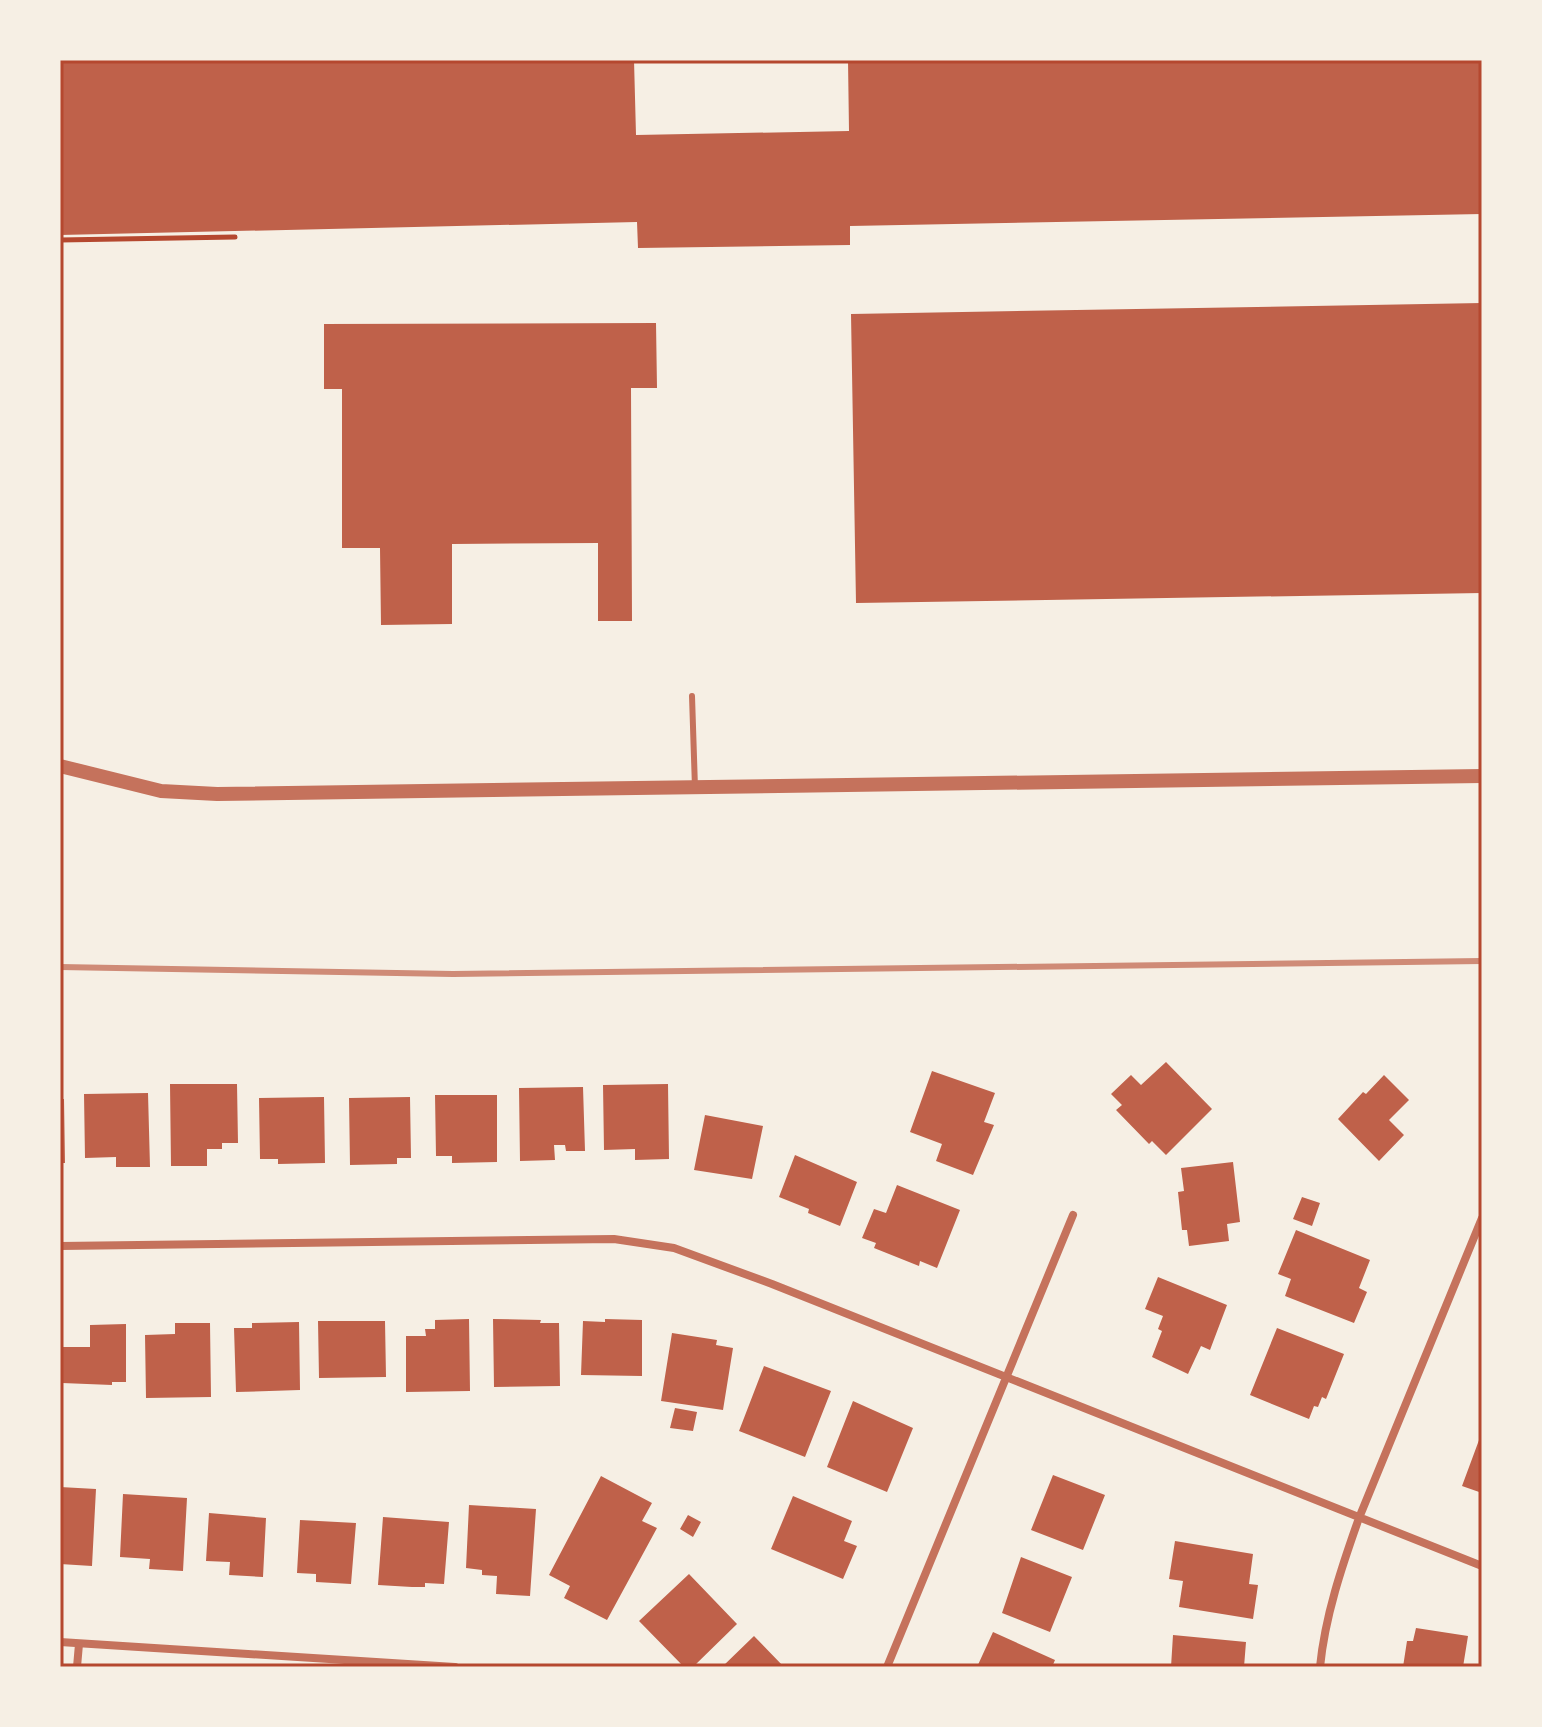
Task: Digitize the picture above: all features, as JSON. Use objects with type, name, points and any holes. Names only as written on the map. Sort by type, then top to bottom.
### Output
[{"type":"street","points":[[60,766],[161,791],[217,794],[1482,776]]},
{"type":"street","points":[[887,1667],[1073,1215]]},
{"type":"street","points":[[1320,1667],[1322,1642],[1359,1518],[1482,1218]]},
{"type":"street","points":[[60,1246],[614,1239],[674,1248],[1482,1566]]},
{"type":"street","points":[[60,1642],[455,1667]]},
{"type":"street","points":[[77,1667],[79,1644]]},
{"type":"lane","points":[[692,696],[695,788]]},
{"type":"path","points":[[60,240],[235,237]]},
{"type":"building","points":[[60,60],[634,60],[636,135],[849,131],[848,60],[1482,60],[1482,214],[850,226],[850,245],[638,248],[637,222],[60,235]]},
{"type":"building","points":[[1482,303],[1482,593],[856,603],[851,314]]},
{"type":"building","points":[[656,323],[657,388],[631,388],[632,621],[598,621],[598,543],[452,544],[452,624],[381,625],[380,548],[342,548],[342,389],[324,389],[324,324]]},
{"type":"building","points":[[1166,1062],[1212,1109],[1166,1155],[1152,1141],[1149,1144],[1116,1110],[1122,1105],[1111,1094],[1131,1075],[1141,1085]]},
{"type":"building","points":[[932,1071],[995,1093],[984,1122],[994,1125],[973,1175],[936,1161],[942,1144],[910,1132]]},
{"type":"building","points":[[1384,1075],[1409,1100],[1389,1120],[1404,1135],[1379,1161],[1338,1119]]},
{"type":"building","points":[[170,1084],[237,1084],[238,1143],[222,1143],[222,1149],[207,1149],[207,1166],[171,1166]]},
{"type":"building","points":[[668,1084],[669,1159],[635,1160],[635,1149],[604,1150],[603,1085]]},
{"type":"building","points":[[583,1087],[585,1151],[566,1151],[565,1145],[554,1145],[555,1160],[520,1161],[519,1088]]},
{"type":"building","points":[[148,1093],[150,1167],[116,1167],[116,1157],[85,1158],[84,1094]]},
{"type":"building","points":[[435,1095],[497,1095],[497,1162],[452,1163],[452,1156],[436,1156]]},
{"type":"building","points":[[324,1097],[325,1163],[278,1164],[278,1159],[260,1159],[259,1098]]},
{"type":"building","points":[[410,1097],[411,1158],[397,1158],[397,1164],[350,1165],[349,1098]]},
{"type":"building","points":[[60,1099],[64,1099],[65,1163],[60,1163]]},
{"type":"building","points":[[705,1115],[763,1126],[752,1179],[694,1170]]},
{"type":"building","points":[[795,1155],[857,1182],[840,1226],[779,1197]]},
{"type":"building","points":[[1233,1162],[1240,1222],[1227,1224],[1229,1241],[1189,1246],[1187,1230],[1182,1230],[1178,1192],[1184,1191],[1181,1168]]},
{"type":"building","points":[[897,1185],[960,1210],[937,1268],[920,1261],[919,1266],[874,1248],[876,1243],[862,1238],[874,1209],[886,1213]]},
{"type":"building","points":[[1302,1197],[1320,1203],[1312,1226],[1293,1219]]},
{"type":"building","points":[[1296,1230],[1370,1260],[1359,1288],[1367,1292],[1354,1323],[1285,1296],[1291,1279],[1278,1274]]},
{"type":"building","points":[[1158,1277],[1227,1305],[1210,1350],[1201,1346],[1188,1374],[1152,1357],[1162,1331],[1158,1329],[1163,1316],[1145,1309]]},
{"type":"building","points":[[469,1319],[470,1391],[406,1392],[406,1336],[426,1336],[425,1329],[435,1329],[435,1320]]},
{"type":"building","points":[[493,1319],[559,1323],[560,1386],[494,1387]]},
{"type":"building","points":[[605,1319],[642,1320],[642,1376],[581,1375],[583,1321],[605,1322]]},
{"type":"building","points":[[318,1321],[385,1321],[386,1377],[319,1378]]},
{"type":"building","points":[[299,1322],[300,1390],[236,1392],[234,1328],[252,1328],[252,1323]]},
{"type":"building","points":[[175,1323],[210,1323],[211,1397],[146,1398],[145,1335],[175,1334]]},
{"type":"building","points":[[126,1324],[126,1382],[112,1382],[112,1385],[62,1383],[63,1347],[90,1347],[90,1325]]},
{"type":"building","points":[[1277,1328],[1344,1354],[1326,1399],[1322,1397],[1318,1407],[1314,1406],[1309,1419],[1250,1395]]},
{"type":"building","points":[[672,1333],[717,1340],[716,1345],[733,1348],[723,1410],[661,1401]]},
{"type":"building","points":[[764,1366],[831,1391],[805,1457],[739,1431]]},
{"type":"building","points":[[853,1401],[913,1428],[887,1492],[827,1467]]},
{"type":"building","points":[[675,1408],[697,1412],[693,1431],[670,1428]]},
{"type":"building","points":[[1482,1432],[1482,1493],[1462,1486]]},
{"type":"building","points":[[1053,1475],[1105,1495],[1083,1550],[1031,1530]]},
{"type":"building","points":[[601,1476],[652,1503],[642,1521],[657,1528],[607,1620],[564,1598],[570,1586],[549,1575]]},
{"type":"building","points":[[60,1487],[96,1489],[92,1566],[60,1564]]},
{"type":"building","points":[[123,1494],[187,1498],[183,1571],[149,1569],[150,1559],[120,1557]]},
{"type":"building","points":[[793,1496],[852,1521],[844,1541],[857,1546],[843,1579],[771,1549]]},
{"type":"building","points":[[469,1505],[536,1509],[530,1596],[496,1594],[497,1576],[482,1575],[482,1570],[466,1568]]},
{"type":"building","points":[[209,1513],[266,1518],[263,1577],[229,1575],[230,1562],[206,1561]]},
{"type":"building","points":[[688,1515],[701,1522],[693,1537],[680,1529]]},
{"type":"building","points":[[383,1517],[449,1522],[444,1584],[425,1583],[425,1587],[378,1585]]},
{"type":"building","points":[[300,1520],[356,1523],[351,1584],[316,1582],[316,1574],[297,1573]]},
{"type":"building","points":[[1175,1541],[1253,1554],[1249,1584],[1258,1585],[1253,1619],[1179,1607],[1183,1581],[1169,1579]]},
{"type":"building","points":[[1021,1557],[1072,1577],[1050,1632],[1002,1613]]},
{"type":"building","points":[[689,1574],[737,1624],[693,1667],[684,1667],[639,1621]]},
{"type":"building","points":[[1416,1628],[1468,1636],[1463,1667],[1403,1667],[1407,1641],[1413,1641]]},
{"type":"building","points":[[993,1632],[1055,1660],[1052,1667],[977,1667]]},
{"type":"building","points":[[1173,1635],[1246,1642],[1244,1667],[1171,1667]]},
{"type":"building","points":[[754,1636],[784,1667],[722,1667]]},
{"type":"railway","points":[[60,967],[453,974],[1482,961]]}]
